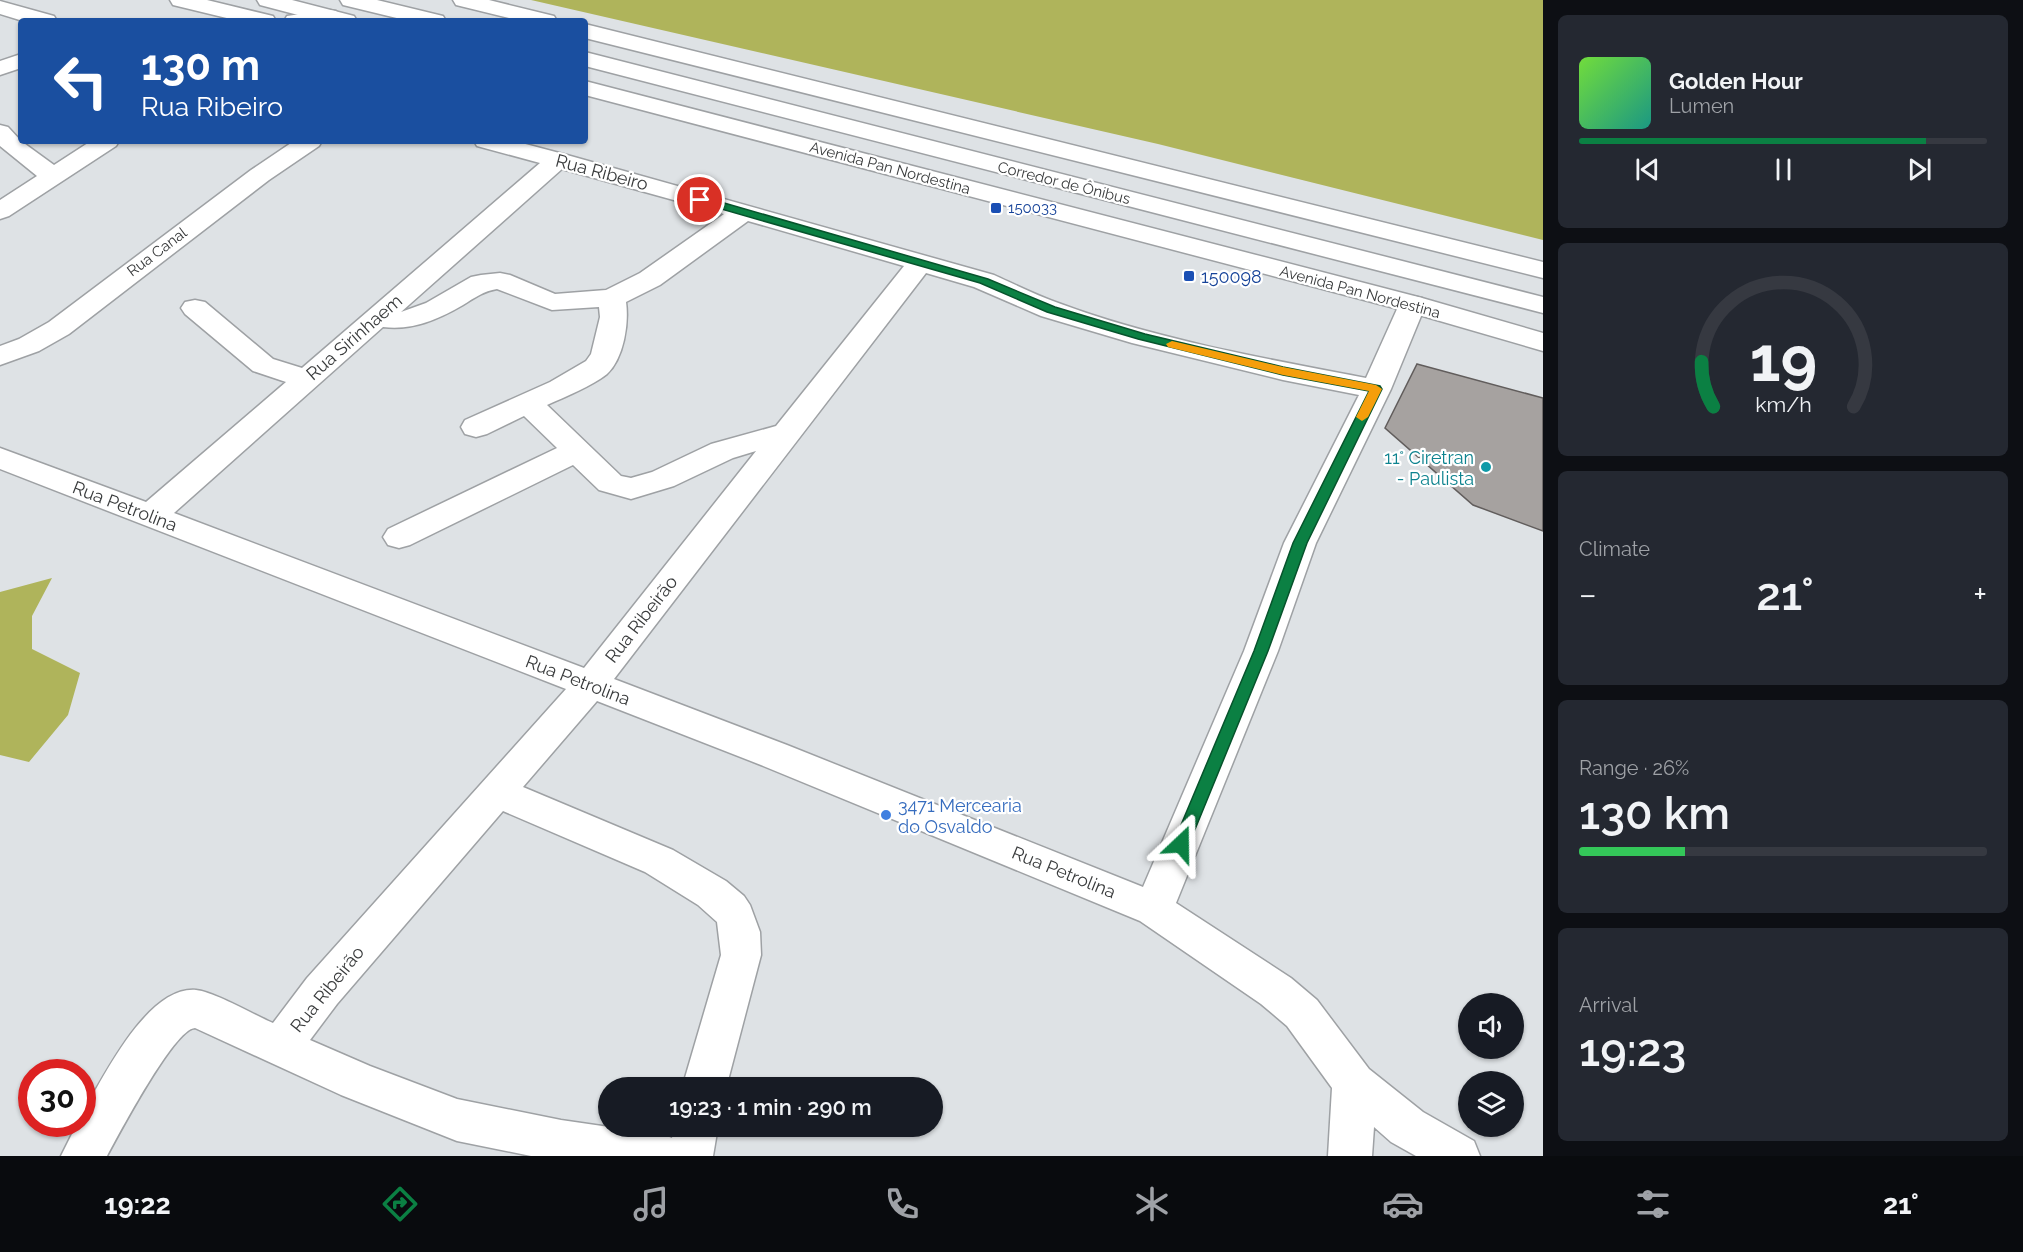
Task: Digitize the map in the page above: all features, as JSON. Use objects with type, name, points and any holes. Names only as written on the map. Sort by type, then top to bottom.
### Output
[{"type":"main road","points":[[181,0],[253,18]]},
{"type":"main road","points":[[268,0],[333,18]]},
{"type":"main road","points":[[351,0],[423,18]]},
{"type":"main road","points":[[464,0],[534,18]]},
{"type":"main road","points":[[0,7],[36,18]]},
{"type":"main road","points":[[588,32],[1543,270]]},
{"type":"main road","name":"Corredor de Ônibus","points":[[588,61],[1543,305]]},
{"type":"main road","points":[[0,68],[18,62]]},
{"type":"main road","name":"Avenida Pan Nordestina","points":[[588,89],[1412,304],[1543,342]]},
{"type":"main road","points":[[0,132],[21,153],[54,177]]},
{"type":"main road","points":[[0,211],[103,144]]},
{"type":"main road","name":"Rua Canal","points":[[0,356],[29,345],[59,328],[306,144]]},
{"type":"main road","name":"Rua Ribeiro","points":[[497,144],[984,281],[1051,310],[1142,337],[1283,371],[1376,389]]},
{"type":"main road","name":"Rua Sirinhaem","points":[[151,515],[558,160]]},
{"type":"main road","points":[[376,318],[401,321],[436,309],[481,283],[500,281],[552,302],[612,298],[650,279],[744,212]]},
{"type":"main road","name":"Rua Ribeirão","points":[[280,1047],[322,992],[495,791],[590,685],[920,263]]},
{"type":"main road","points":[[476,427],[597,367],[605,354],[614,317],[612,298]]},
{"type":"main road","points":[[1154,909],[1261,651],[1300,543],[1376,389],[1412,304]]},
{"type":"main road","points":[[195,308],[263,365],[307,379]]},
{"type":"main road","points":[[528,403],[610,483],[631,489],[663,480],[722,451],[787,433]]},
{"type":"main road","points":[[399,537],[577,451]]},
{"type":"main road","name":"Rua Petrolina","points":[[3,463],[151,515],[796,764],[1154,909],[1243,967],[1302,1013],[1354,1083],[1407,1127],[1458,1156]]},
{"type":"main road","points":[[495,791],[658,861],[712,893],[730,908],[740,932],[741,954],[707,1077]]},
{"type":"main road","points":[[83,1156],[157,1035],[169,1020],[183,1010],[198,1009],[356,1081],[457,1120],[561,1142],[664,1156]]},
{"type":"main road","points":[[1350,1156],[1354,1083]]},
{"type":"main road","points":[[691,1156],[694,1137]]},
{"type":"green space","points":[[531,0],[1543,0],[1543,240],[1158,144]]},
{"type":"green space","points":[[52,578],[32,616],[32,649],[80,673],[68,715],[29,762],[0,755],[0,592]]},
{"type":"building","name":"11° Ciretran - Paulista","points":[[1417,364],[1543,398],[1543,531],[1473,505],[1385,428]]},
{"type":"slow traffic","points":[[1172,344],[1283,371],[1376,389],[1362,417]]},
{"type":"place","name":"150033","points":[[996,208]]},
{"type":"place","name":"150098","points":[[1189,276]]},
{"type":"place","name":"11° Ciretran - Paulista","points":[[1486,467]]},
{"type":"place","name":"3471 Mercearia do Osvaldo","points":[[886,815]]},
{"type":"route","points":[[700,200],[984,281],[1051,310],[1142,337],[1283,371],[1376,389],[1300,543],[1261,651],[1181,844]]}]
